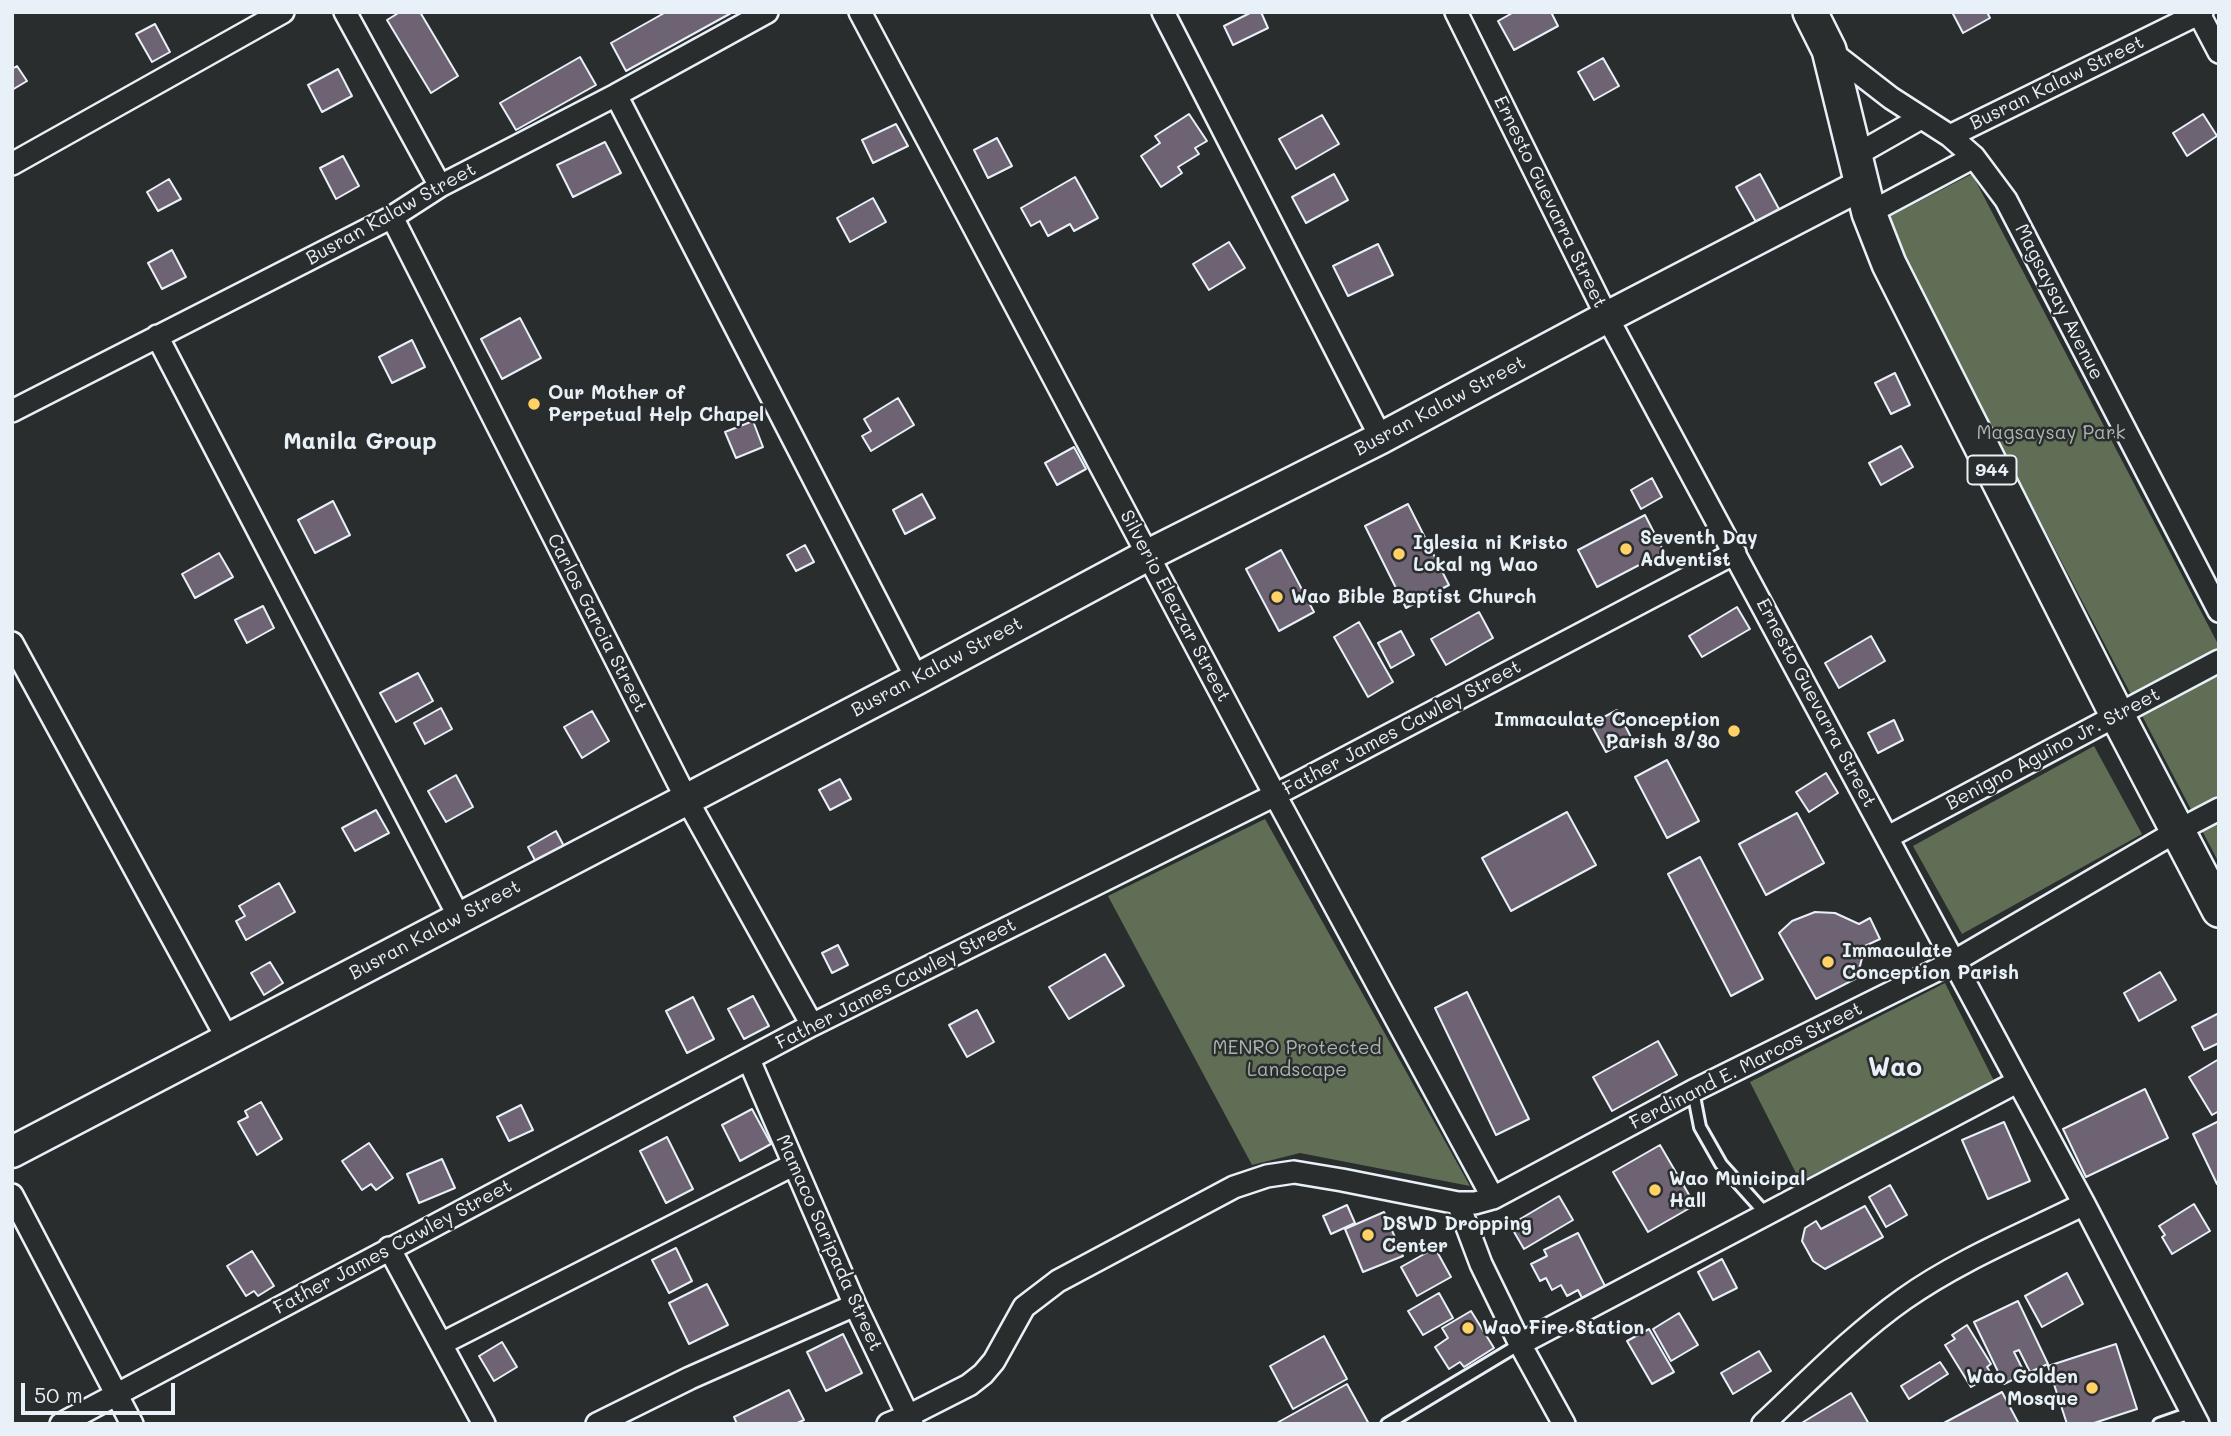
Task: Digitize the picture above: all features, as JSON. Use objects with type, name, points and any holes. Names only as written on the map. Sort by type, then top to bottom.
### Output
[{"type":"main road","name":"944","points":[[1810,12],[1829,50],[1877,238],[2117,715],[2219,910]]},
{"type":"street","points":[[12,164],[283,12]]},
{"type":"street","points":[[345,12],[440,186]]},
{"type":"street","name":"Busran Kalaw Street","points":[[12,411],[392,216],[440,186],[616,95],[767,12]]},
{"type":"street","name":"Silverio Eleazar Street","points":[[860,12],[1275,795],[1493,1198]]},
{"type":"street","points":[[1163,12],[1381,438]]},
{"type":"street","name":"Ernesto Guevarra Street","points":[[1456,12],[1607,317],[1888,837],[2196,1418]]},
{"type":"street","points":[[2199,13],[2219,52]]},
{"type":"street","name":"Busran Kalaw Street","points":[[1950,136],[2199,13]]},
{"type":"street","name":"Magsaysay Avenue","points":[[1829,50],[1921,118],[1950,136],[1974,158],[2006,200],[2219,611]]},
{"type":"street","points":[[616,95],[917,679]]},
{"type":"street","points":[[1862,184],[1921,118]]},
{"type":"street","points":[[1862,184],[1974,158]]},
{"type":"street","name":"Busran Kalaw Street","points":[[12,1152],[917,679],[1148,555],[1381,438],[1862,184]]},
{"type":"street","name":"Carlos Garcia Street","points":[[392,216],[686,798],[812,1025]]},
{"type":"street","points":[[157,336],[459,917]]},
{"type":"street","name":"Father James Cawley Street","points":[[61,1424],[812,1025],[1275,795],[1735,553]]},
{"type":"street","points":[[12,643],[227,1038]]},
{"type":"street","name":"Benigno Aguino Jr. Street","points":[[1888,837],[2219,661]]},
{"type":"street","name":"Ferdinand E. Marcos Street","points":[[888,1424],[910,1420],[983,1374],[994,1361],[1024,1307],[1058,1281],[1234,1187],[1267,1176],[1294,1172],[1458,1203],[1475,1203],[1493,1198],[1693,1091],[1953,962],[2177,831],[2219,810]]},
{"type":"street","name":"Mamaco Saripada Street","points":[[749,1060],[855,1305],[910,1420]]},
{"type":"street","points":[[1520,1344],[2017,1082]]},
{"type":"street","points":[[441,1344],[793,1165]]},
{"type":"street","points":[[12,1195],[132,1424]]},
{"type":"street","points":[[1458,1203],[1481,1265],[1564,1424]]},
{"type":"street","points":[[1763,1424],[1871,1323],[1906,1297],[1952,1270],[2084,1204]]},
{"type":"street","points":[[389,1248],[484,1424]]},
{"type":"street","points":[[597,1424],[690,1378],[855,1305]]},
{"type":"lane","points":[[1693,1091],[1700,1127],[1721,1164],[1765,1213]]},
{"type":"lane","points":[[1387,1424],[1520,1344]]},
{"type":"lane","points":[[2160,1424],[2196,1418]]},
{"type":"green space","name":"Magsaysay Park","points":[[1972,174],[2219,646],[2219,863],[1883,220]]},
{"type":"green space","points":[[2094,746],[2142,834],[1962,934],[1913,846]]},
{"type":"green space","name":"MENRO Protected Landscape","points":[[1265,819],[1470,1186],[1300,1153],[1252,1165],[1108,896]]},
{"type":"green space","points":[[1945,983],[1995,1083],[1800,1181],[1750,1082]]},
{"type":"building","points":[[400,12],[420,12],[458,76],[431,93],[387,20]]},
{"type":"building","points":[[666,12],[733,12],[626,71],[611,43]]},
{"type":"building","points":[[1252,12],[1261,12],[1268,28],[1233,45],[1224,26]]},
{"type":"building","points":[[1514,12],[1551,12],[1558,26],[1514,50],[1498,21]]},
{"type":"building","points":[[1952,12],[1987,12],[1990,18],[1963,33]]},
{"type":"building","points":[[155,24],[170,52],[152,62],[136,34]]},
{"type":"building","points":[[580,57],[596,85],[516,130],[500,103]]},
{"type":"building","points":[[1603,58],[1619,86],[1594,100],[1578,72]]},
{"type":"building","points":[[17,66],[27,81],[12,90],[12,69]]},
{"type":"building","points":[[338,69],[352,96],[322,112],[308,85]]},
{"type":"building","points":[[1189,114],[1207,141],[1195,148],[1199,154],[1178,167],[1182,173],[1161,187],[1141,156],[1160,143],[1155,136]]},
{"type":"building","points":[[2203,114],[2217,136],[2187,156],[2173,133]]},
{"type":"building","points":[[1322,115],[1339,144],[1296,169],[1279,139]]},
{"type":"building","points":[[896,124],[908,146],[873,163],[862,140]]},
{"type":"building","points":[[997,138],[1012,166],[988,178],[974,150]]},
{"type":"building","points":[[605,142],[621,173],[573,197],[557,165]]},
{"type":"building","points":[[343,156],[359,186],[336,199],[320,168]]},
{"type":"building","points":[[1334,174],[1348,200],[1306,223],[1292,197]]},
{"type":"building","points":[[1760,174],[1779,209],[1756,222],[1736,187]]},
{"type":"building","points":[[1075,177],[1098,218],[1074,231],[1070,224],[1048,236],[1040,221],[1031,226],[1021,208]]},
{"type":"building","points":[[169,179],[181,199],[158,211],[147,192]]},
{"type":"building","points":[[873,198],[886,222],[850,242],[837,218]]},
{"type":"building","points":[[1229,242],[1245,268],[1209,290],[1193,264]]},
{"type":"building","points":[[1378,244],[1393,275],[1348,296],[1333,266]]},
{"type":"building","points":[[172,250],[186,277],[162,289],[148,263]]},
{"type":"building","points":[[520,318],[541,358],[502,379],[481,339]]},
{"type":"building","points":[[412,340],[425,367],[392,383],[379,357]]},
{"type":"building","points":[[1895,373],[1910,405],[1891,414],[1875,383]]},
{"type":"building","points":[[898,398],[914,425],[871,451],[862,436],[871,431],[864,419]]},
{"type":"building","points":[[753,421],[763,447],[736,458],[725,432]]},
{"type":"building","points":[[1901,446],[1913,467],[1881,485],[1869,463]]},
{"type":"building","points":[[1074,447],[1086,469],[1057,485],[1045,463]]},
{"type":"building","points":[[1652,478],[1662,497],[1641,509],[1631,490]]},
{"type":"building","points":[[922,494],[935,518],[905,534],[893,510]]},
{"type":"building","points":[[333,501],[350,535],[315,553],[298,520]]},
{"type":"building","points":[[1408,504],[1449,585],[1406,608],[1365,526]]},
{"type":"building","points":[[1645,515],[1664,552],[1597,587],[1578,550]]},
{"type":"building","points":[[805,545],[814,562],[796,571],[787,555]]},
{"type":"building","points":[[1281,550],[1314,612],[1279,631],[1246,569]]},
{"type":"building","points":[[219,553],[233,577],[195,598],[182,574]]},
{"type":"building","points":[[263,606],[274,628],[247,643],[235,620]]},
{"type":"building","points":[[1737,607],[1750,629],[1702,657],[1689,636]]},
{"type":"building","points":[[1479,612],[1493,638],[1446,665],[1431,639]]},
{"type":"building","points":[[1359,622],[1393,682],[1368,697],[1334,637]]},
{"type":"building","points":[[1401,631],[1414,655],[1391,668],[1378,643]]},
{"type":"building","points":[[1871,636],[1885,661],[1839,688],[1825,663]]},
{"type":"building","points":[[418,673],[433,701],[396,722],[380,693]]},
{"type":"building","points":[[441,708],[452,729],[425,744],[414,723]]},
{"type":"building","points":[[1617,710],[1632,739],[1606,752],[1591,724]]},
{"type":"building","points":[[592,711],[609,741],[582,758],[564,727]]},
{"type":"building","points":[[1894,720],[1903,740],[1878,753],[1868,733]]},
{"type":"building","points":[[1667,760],[1699,821],[1667,838],[1635,777]]},
{"type":"building","points":[[1826,773],[1838,793],[1809,812],[1796,792]]},
{"type":"building","points":[[456,775],[473,807],[446,822],[428,791]]},
{"type":"building","points":[[840,779],[851,799],[830,810],[819,790]]},
{"type":"building","points":[[376,810],[389,833],[355,851],[342,828]]},
{"type":"building","points":[[1567,812],[1596,865],[1511,911],[1482,858]]},
{"type":"building","points":[[1797,813],[1824,863],[1766,895],[1739,844]]},
{"type":"building","points":[[556,831],[566,850],[538,866],[528,847]]},
{"type":"building","points":[[1700,857],[1763,979],[1731,996],[1668,874]]},
{"type":"building","points":[[279,883],[295,912],[246,940],[236,921],[245,916],[239,906]]},
{"type":"building","name":"Immaculate Conception Parish","points":[[1815,912],[1835,913],[1859,924],[1870,918],[1880,939],[1865,946],[1857,978],[1816,999],[1779,933],[1792,921]]},
{"type":"building","points":[[838,945],[848,965],[832,973],[822,953]]},
{"type":"building","points":[[1105,954],[1124,986],[1069,1019],[1049,987]]},
{"type":"building","points":[[270,962],[283,983],[264,995],[251,973]]},
{"type":"building","points":[[2160,972],[2176,1000],[2139,1021],[2124,993]]},
{"type":"building","points":[[1467,992],[1529,1119],[1496,1135],[1435,1008]]},
{"type":"building","points":[[753,996],[769,1026],[744,1039],[728,1009]]},
{"type":"building","points":[[693,997],[714,1039],[687,1053],[666,1011]]},
{"type":"building","points":[[977,1010],[994,1042],[967,1057],[949,1025]]},
{"type":"building","points":[[2219,1013],[2219,1043],[2204,1050],[2192,1027]]},
{"type":"building","points":[[1658,1041],[1677,1075],[1612,1111],[1593,1077]]},
{"type":"building","points":[[2219,1059],[2219,1111],[2212,1115],[2189,1077]]},
{"type":"building","points":[[2145,1089],[2168,1138],[2086,1177],[2063,1129]]},
{"type":"building","points":[[261,1102],[282,1139],[257,1155],[238,1122],[248,1117],[245,1111]]},
{"type":"building","points":[[521,1105],[533,1130],[509,1141],[497,1117]]},
{"type":"building","points":[[752,1109],[771,1144],[740,1161],[722,1125]]},
{"type":"building","points":[[2219,1121],[2219,1184],[2217,1184],[2193,1134]]},
{"type":"building","points":[[2004,1122],[2030,1181],[1988,1199],[1962,1140]]},
{"type":"building","points":[[667,1137],[693,1189],[666,1203],[640,1151]]},
{"type":"building","points":[[369,1143],[393,1178],[376,1190],[371,1184],[362,1190],[342,1161]]},
{"type":"building","name":"Wao Municipal Hall","points":[[1660,1145],[1695,1205],[1648,1232],[1613,1172]]},
{"type":"building","points":[[442,1159],[455,1188],[419,1203],[407,1174]]},
{"type":"building","points":[[1890,1185],[1907,1215],[1886,1227],[1869,1197]]},
{"type":"building","points":[[1559,1196],[1573,1220],[1524,1249],[1510,1225]]},
{"type":"building","points":[[2194,1204],[2210,1231],[2172,1254],[2159,1226]]},
{"type":"building","points":[[1347,1205],[1355,1223],[1331,1234],[1323,1216]]},
{"type":"building","points":[[1865,1206],[1883,1237],[1825,1269],[1813,1261],[1802,1241],[1805,1228],[1816,1221],[1821,1229]]},
{"type":"building","points":[[1384,1212],[1403,1256],[1363,1272],[1345,1229]]},
{"type":"building","points":[[1578,1233],[1605,1286],[1582,1298],[1578,1290],[1567,1296],[1561,1285],[1552,1290],[1546,1278],[1540,1281],[1531,1264],[1547,1256],[1544,1250]]},
{"type":"building","points":[[676,1248],[692,1281],[669,1293],[652,1260]]},
{"type":"building","points":[[1435,1248],[1451,1277],[1417,1296],[1401,1267]]},
{"type":"building","points":[[252,1251],[274,1286],[258,1296],[254,1291],[246,1296],[227,1266]]},
{"type":"building","points":[[1722,1259],[1737,1288],[1713,1300],[1698,1272]]},
{"type":"building","points":[[2067,1273],[2083,1304],[2042,1327],[2025,1296]]},
{"type":"building","points":[[707,1284],[728,1325],[689,1344],[669,1303]]},
{"type":"building","points":[[1439,1293],[1453,1318],[1423,1335],[1408,1311]]},
{"type":"building","points":[[2018,1301],[2048,1364],[2030,1372],[2019,1350],[2014,1352],[2025,1374],[2004,1384],[1974,1322]]},
{"type":"building","points":[[1471,1311],[1494,1348],[1464,1367],[1460,1362],[1449,1369],[1435,1347],[1448,1338],[1442,1328]]},
{"type":"building","points":[[1679,1313],[1698,1345],[1671,1361],[1653,1329]]},
{"type":"building","points":[[1967,1325],[1991,1364],[1987,1367],[1992,1375],[1971,1387],[1945,1345],[1955,1339],[1952,1335]]},
{"type":"building","points":[[1649,1329],[1674,1372],[1652,1384],[1627,1341]]},
{"type":"building","points":[[843,1334],[862,1373],[826,1391],[807,1352]]},
{"type":"building","points":[[1324,1336],[1347,1379],[1293,1409],[1270,1366]]},
{"type":"building","points":[[502,1342],[517,1367],[494,1381],[479,1356]]},
{"type":"building","name":"Wao Golden Mosque","points":[[2116,1344],[2137,1409],[2091,1424],[2067,1424],[2048,1366]]},
{"type":"building","points":[[1759,1351],[1771,1371],[1733,1394],[1721,1373]]},
{"type":"building","points":[[1940,1362],[1948,1374],[1909,1399],[1901,1386]]},
{"type":"building","points":[[1347,1384],[1369,1424],[1275,1424]]},
{"type":"building","points":[[789,1390],[804,1420],[795,1424],[737,1424],[734,1417]]},
{"type":"building","points":[[2002,1392],[2019,1424],[1942,1424]]},
{"type":"building","points":[[1851,1393],[1869,1424],[1800,1424]]},
{"type":"place","name":"Our Mother of Perpetual Help Chapel","points":[[534,404]]},
{"type":"place","name":"Seventh Day Adventist","points":[[1626,549]]},
{"type":"place","name":"Iglesia ni Kristo Lokal ng Wao","points":[[1399,554]]},
{"type":"place","name":"Wao Bible Baptist Church","points":[[1277,597]]},
{"type":"place","name":"Immaculate Conception Parish 3/30","points":[[1734,731]]},
{"type":"place","name":"Immaculate Conception Parish","points":[[1828,962]]},
{"type":"place","name":"Wao Municipal Hall","points":[[1655,1190]]},
{"type":"place","name":"DSWD Dropping Center","points":[[1368,1235]]},
{"type":"place","name":"Wao Fire Station","points":[[1468,1328]]},
{"type":"place","name":"Wao Golden Mosque","points":[[2092,1388]]},
{"type":"district","name":"Manila Group","points":[[360,442]]},
{"type":"district","name":"Wao","points":[[1895,1068]]}]
